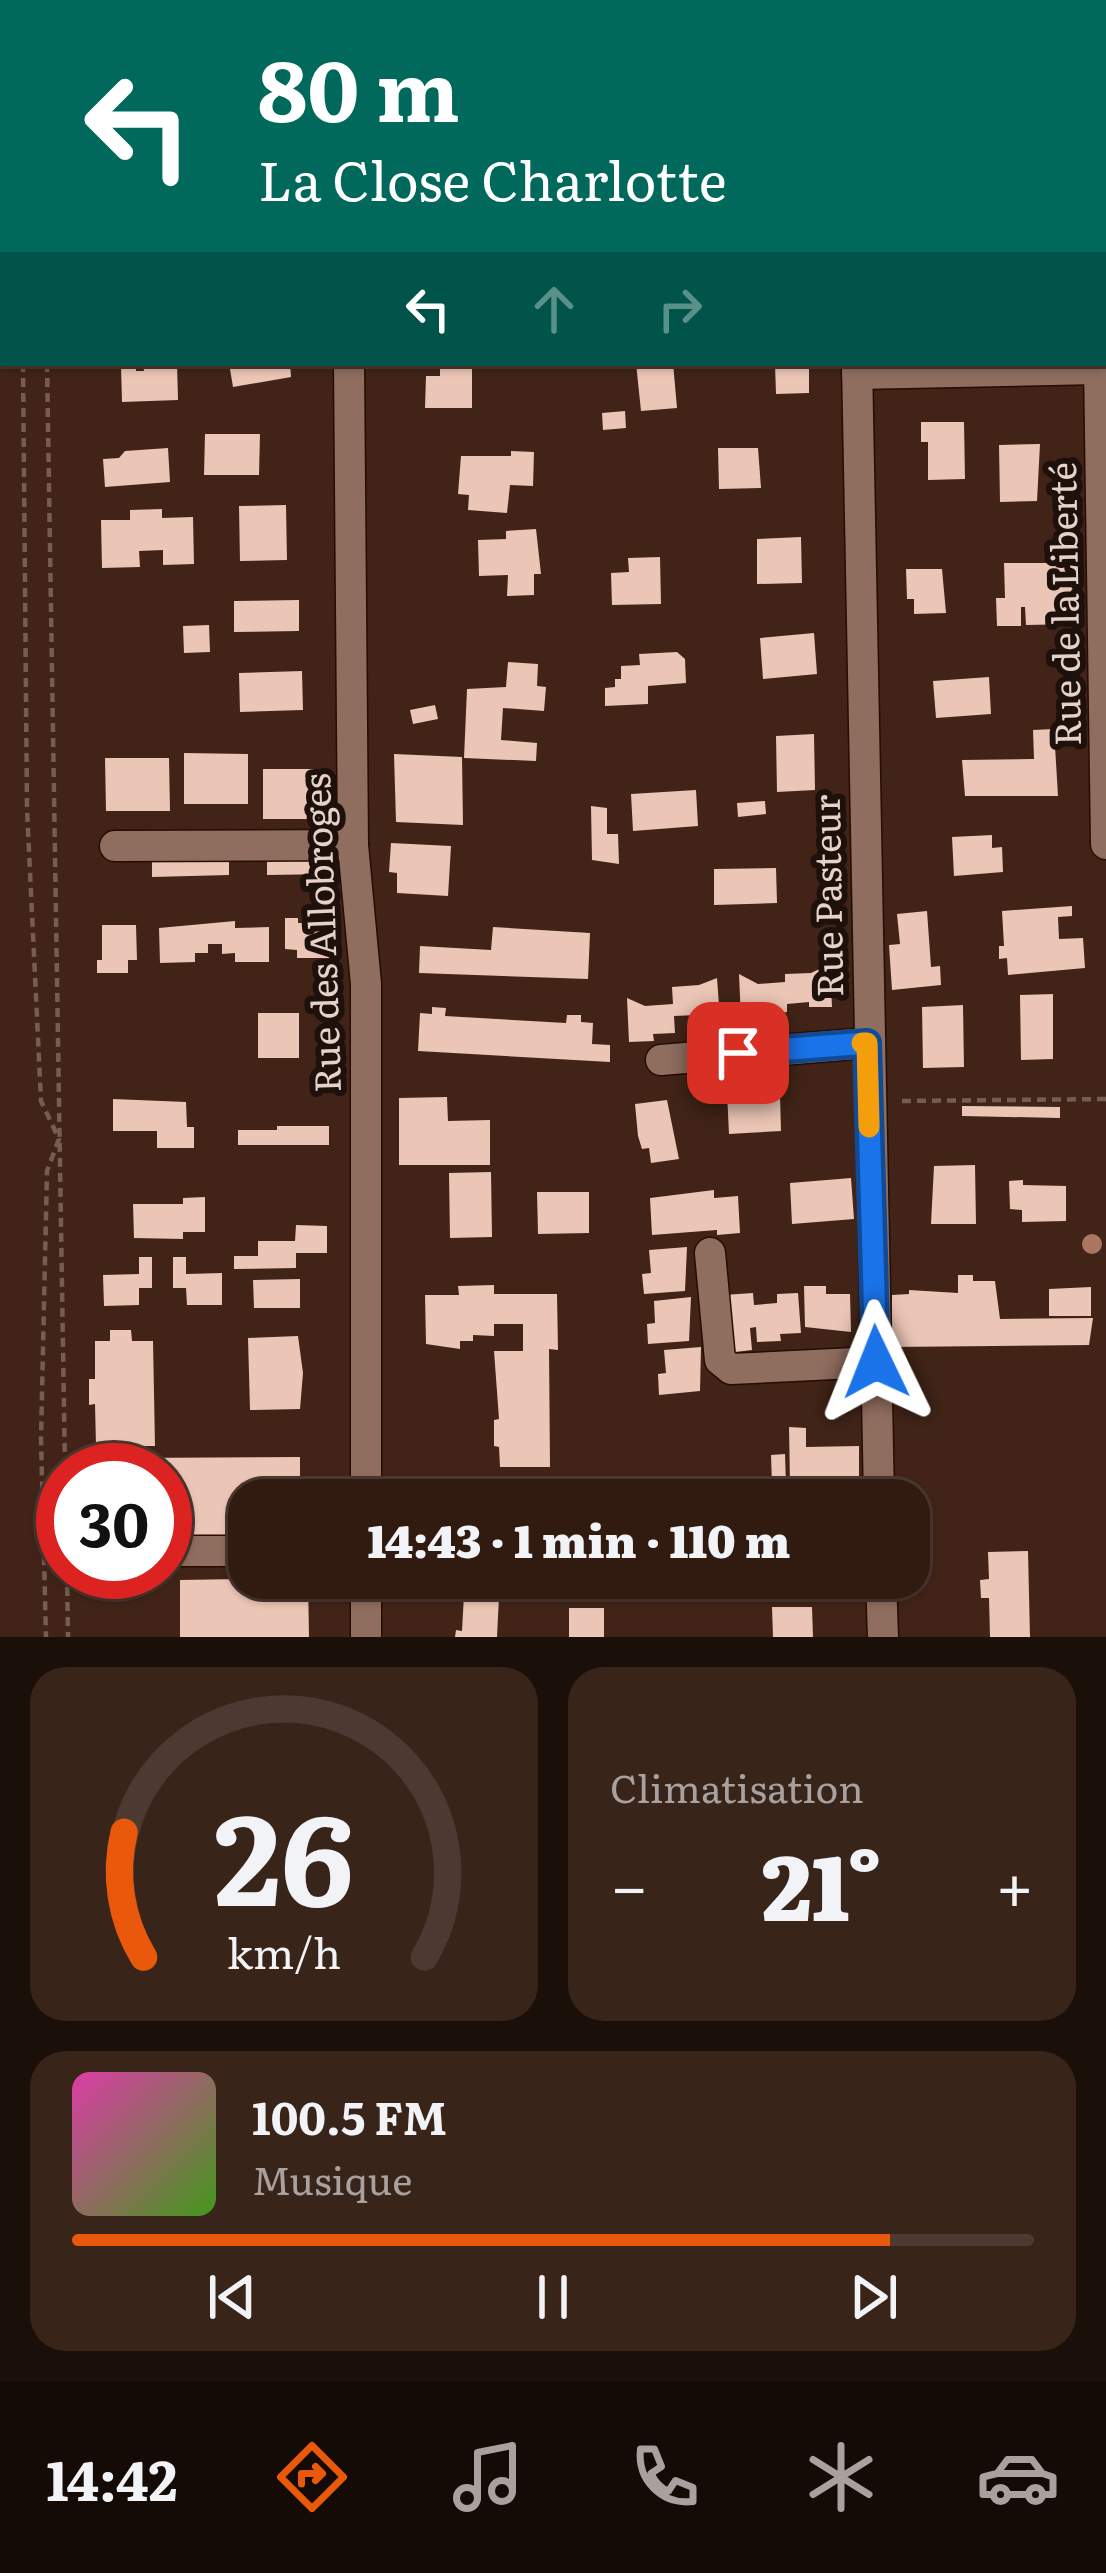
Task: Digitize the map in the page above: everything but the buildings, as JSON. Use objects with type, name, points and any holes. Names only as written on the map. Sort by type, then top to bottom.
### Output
[{"type":"street","name":"Rue des Allobroges","points":[[349,366],[353,844],[366,985],[366,1479]]},
{"type":"street","points":[[857,368],[1099,366]]},
{"type":"street","name":"Rue de la Liberté","points":[[1099,366],[1106,844]]},
{"type":"street","name":"Rue Pasteur","points":[[857,368],[879,1479]]},
{"type":"street","points":[[116,846],[353,844]]},
{"type":"street","points":[[661,1060],[867,1043]]},
{"type":"street","points":[[710,1253],[720,1360],[731,1369],[876,1362]]},
{"type":"street","points":[[192,1551],[228,1551]]},
{"type":"street","points":[[366,1599],[366,1637]]},
{"type":"street","points":[[882,1599],[883,1637]]},
{"type":"path","points":[[23,366],[27,809],[41,1101],[58,1139],[47,1171],[46,1193],[41,1439],[46,1637]]},
{"type":"path","points":[[47,366],[64,1443]]},
{"type":"path","points":[[902,1101],[1106,1099]]},
{"type":"path","points":[[67,1599],[68,1637]]},
{"type":"slow traffic","points":[[862,1043],[867,1043],[869,1127]]},
{"type":"route","points":[[738,1053],[867,1043],[876,1362]]}]
